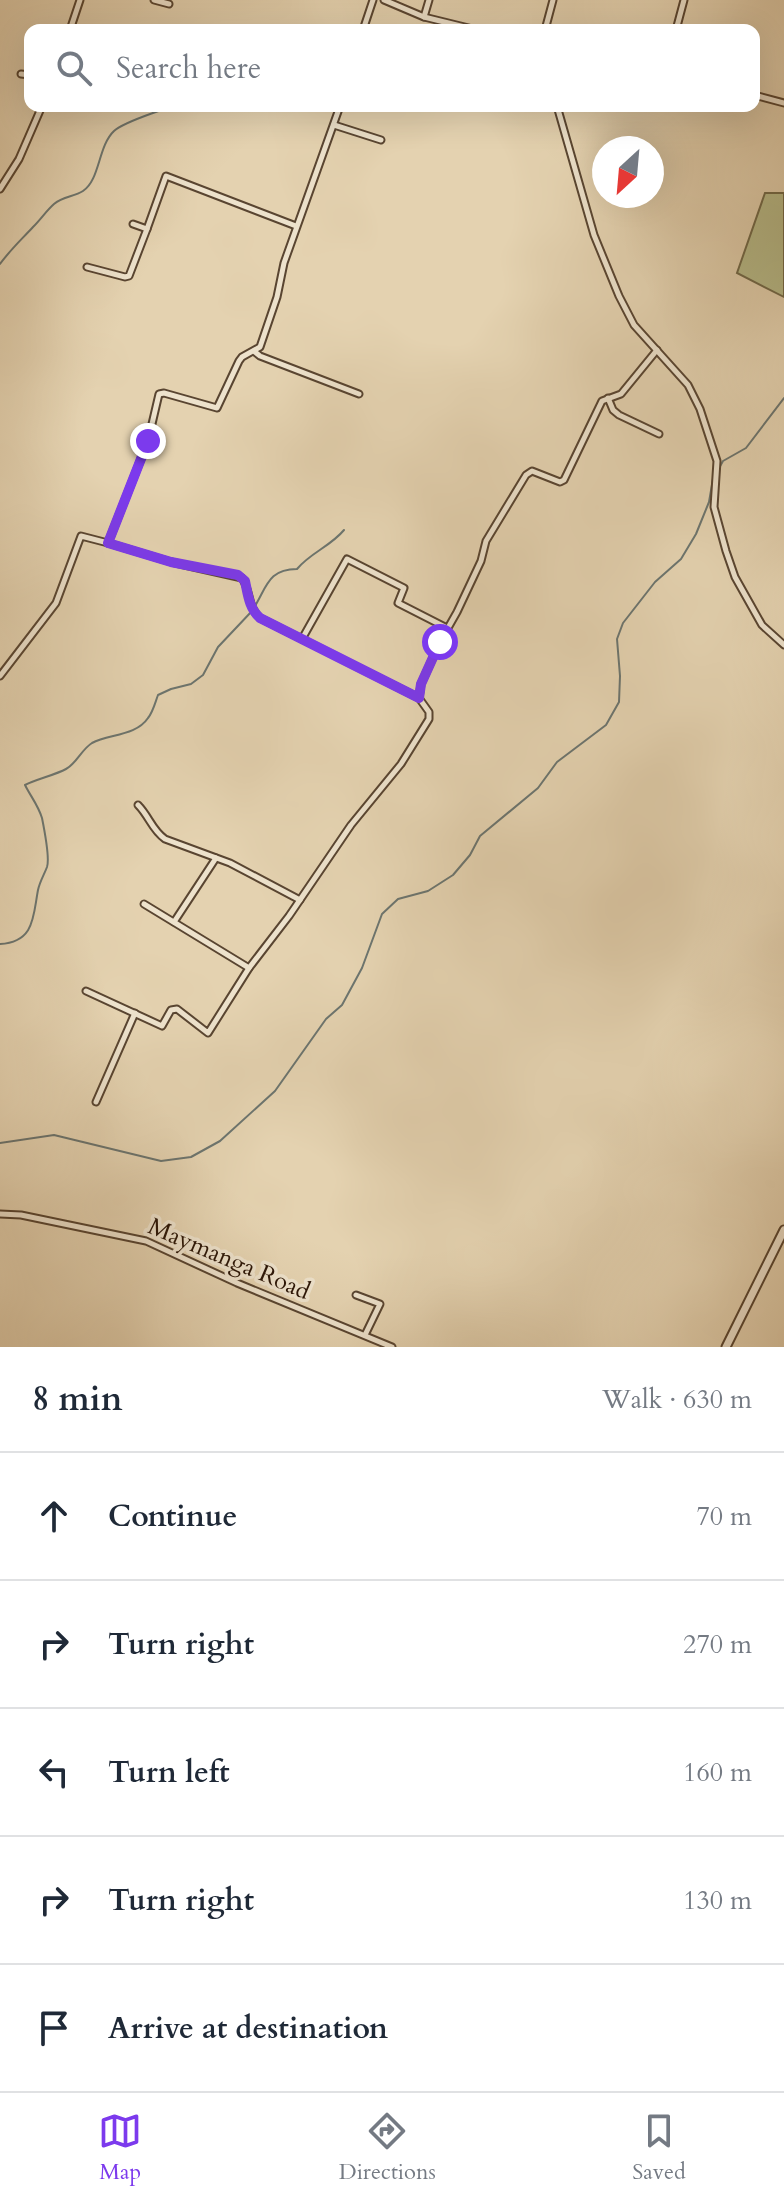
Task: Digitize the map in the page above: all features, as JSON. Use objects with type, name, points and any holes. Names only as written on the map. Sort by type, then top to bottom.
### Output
[{"type":"street","points":[[72,24],[80,0]]},
{"type":"street","points":[[154,0],[169,4]]},
{"type":"street","points":[[365,24],[373,0]]},
{"type":"street","points":[[384,0],[424,17],[453,24]]},
{"type":"street","points":[[424,17],[429,0]]},
{"type":"street","points":[[547,24],[553,0]]},
{"type":"street","points":[[678,24],[684,0]]},
{"type":"street","points":[[760,97],[784,103]]},
{"type":"street","points":[[0,189],[19,159],[39,112]]},
{"type":"street","points":[[108,543],[148,441],[159,394],[217,408],[239,361],[260,347],[276,302],[296,226],[338,112]]},
{"type":"street","points":[[559,112],[594,235],[614,284],[634,325],[688,385],[700,409],[717,461],[714,507],[735,577],[762,625],[784,645]]},
{"type":"street","points":[[334,125],[381,140]]},
{"type":"street","points":[[87,267],[125,277],[132,273],[166,176],[296,226]]},
{"type":"street","points":[[133,224],[147,229]]},
{"type":"street","points":[[419,698],[421,684],[481,561],[486,541],[526,475],[532,471],[560,482],[564,480],[600,405],[608,398],[621,394],[657,350]]},
{"type":"street","points":[[255,352],[359,394]]},
{"type":"street","points":[[608,398],[615,412],[659,434]]},
{"type":"street","points":[[0,676],[56,603],[81,536],[171,562],[238,575],[245,581],[249,602],[260,618],[419,698],[429,712],[423,731],[388,781],[351,825],[249,968],[208,1033],[177,1009],[171,1010],[162,1026],[86,991]]},
{"type":"street","points":[[302,639],[347,559],[404,588],[398,603],[447,628]]},
{"type":"street","points":[[138,805],[156,832],[165,839],[216,858],[300,900]]},
{"type":"street","points":[[174,922],[216,858]]},
{"type":"street","points":[[144,904],[249,968]]},
{"type":"street","points":[[96,1102],[135,1013]]},
{"type":"street","name":"Maymanga Road","points":[[0,1214],[21,1215],[146,1241],[237,1283],[392,1347]]},
{"type":"street","points":[[726,1347],[784,1230]]},
{"type":"street","points":[[356,1295],[380,1304],[365,1335]]},
{"type":"green space","points":[[765,193],[784,193],[784,297],[737,273]]},
{"type":"waterway","points":[[0,264],[54,204],[89,186],[105,145],[114,131],[156,112]]},
{"type":"waterway","points":[[718,470],[723,461],[746,448],[784,398]]},
{"type":"waterway","points":[[0,1143],[54,1135],[161,1161],[191,1157],[220,1141],[275,1091],[326,1019],[342,1005],[362,968],[382,914],[398,899],[428,891],[453,875],[470,855],[480,836],[538,788],[557,762],[606,725],[619,702],[617,639],[623,623],[655,582],[681,559],[696,534],[709,502],[713,479]]},
{"type":"waterway","points":[[255,606],[275,575],[297,569],[344,530]]},
{"type":"waterway","points":[[0,944],[11,942],[26,933],[48,863],[42,818],[25,785],[66,769],[92,743],[143,724],[158,695],[191,684],[203,675],[218,647],[252,611]]},
{"type":"route","points":[[148,441],[108,543],[171,562],[238,575],[245,581],[249,602],[260,618],[419,698],[421,684],[440,642]]}]
